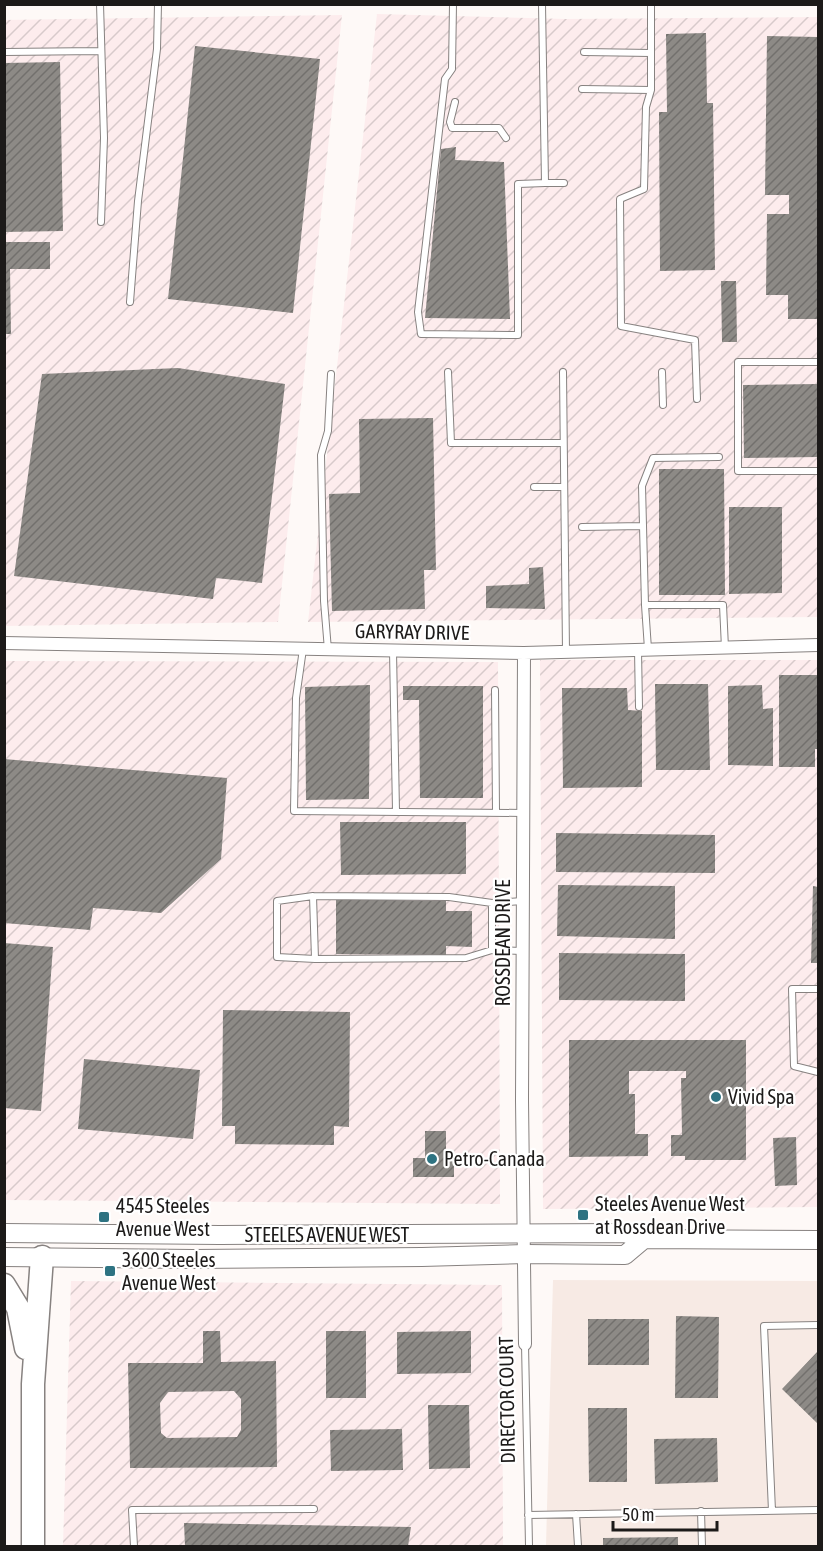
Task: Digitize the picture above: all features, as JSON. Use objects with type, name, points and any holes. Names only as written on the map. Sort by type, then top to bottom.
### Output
[{"type":"highway","points":[[33,1546],[33,1384],[42,1257]]},
{"type":"highway","points":[[4,1285],[18,1308],[33,1384]]},
{"type":"main road","name":"STEELES AVENUE WEST","points":[[4,1233],[624,1233],[644,1239],[819,1240]]},
{"type":"main road","points":[[42,1257],[44,1233]]},
{"type":"main road","name":"STEELES AVENUE WEST","points":[[4,1257],[625,1255],[644,1239]]},
{"type":"street","name":"GARYRAY DRIVE","points":[[4,643],[524,653],[819,645]]},
{"type":"street","name":"ROSSDEAN DRIVE","points":[[524,653],[522,1100],[525,1254]]},
{"type":"street","name":"DIRECTOR COURT","points":[[525,1254],[525,1344]]},
{"type":"lane","points":[[100,4],[104,138],[101,222]]},
{"type":"lane","points":[[130,302],[138,201],[157,49],[158,4]]},
{"type":"lane","points":[[453,4],[452,69],[445,79],[418,312],[421,334],[518,335],[518,184],[564,183]]},
{"type":"lane","points":[[542,4],[545,183]]},
{"type":"lane","points":[[651,4],[651,90],[646,107],[644,189],[620,199],[621,326],[695,340],[697,399]]},
{"type":"lane","points":[[4,52],[100,51]]},
{"type":"lane","points":[[584,52],[651,53]]},
{"type":"lane","points":[[582,89],[651,90]]},
{"type":"lane","points":[[455,102],[450,122],[452,128],[499,129],[506,138]]},
{"type":"lane","points":[[819,362],[738,362],[738,471],[819,471]]},
{"type":"lane","points":[[448,372],[451,443],[562,443]]},
{"type":"lane","points":[[563,372],[566,652]]},
{"type":"lane","points":[[662,372],[663,405]]},
{"type":"lane","points":[[328,650],[324,601],[321,454],[328,431],[331,374]]},
{"type":"lane","points":[[639,707],[645,605],[642,486],[653,458],[719,457]]},
{"type":"lane","points":[[534,487],[563,487]]},
{"type":"lane","points":[[582,527],[643,526]]},
{"type":"lane","points":[[645,605],[723,605],[725,648]]},
{"type":"lane","points":[[303,649],[296,698],[294,811],[523,813]]},
{"type":"lane","points":[[393,651],[396,812]]},
{"type":"lane","points":[[495,690],[496,812]]},
{"type":"lane","points":[[522,951],[492,950],[466,958],[277,957],[277,902],[313,897],[449,897],[492,903],[523,901]]},
{"type":"lane","points":[[313,897],[315,959]]},
{"type":"lane","points":[[492,903],[492,950]]},
{"type":"lane","points":[[819,989],[792,989],[794,1066],[819,1072]]},
{"type":"lane","points":[[772,1511],[764,1326],[819,1325]]},
{"type":"lane","name":"DIRECTOR COURT","points":[[525,1344],[529,1546]]},
{"type":"lane","points":[[134,1546],[132,1510],[314,1509]]},
{"type":"lane","points":[[528,1515],[819,1510]]},
{"type":"lane","points":[[701,1511],[702,1546]]},
{"type":"lane","points":[[576,1514],[578,1546]]},
{"type":"shaded area","points":[[377,14],[566,19],[818,17],[818,617],[308,622]]},
{"type":"shaded area","points":[[342,15],[278,622],[5,626],[4,20]]},
{"type":"shaded area","points":[[540,660],[818,660],[818,1207],[543,1209]]},
{"type":"shaded area","points":[[5,661],[498,662],[500,1204],[5,1200]]},
{"type":"shaded area","points":[[553,1280],[818,1281],[818,1546],[546,1546]]},
{"type":"shaded area","points":[[71,1281],[502,1285],[503,1546],[63,1546]]},
{"type":"building","points":[[706,33],[707,103],[713,103],[715,270],[660,271],[659,112],[667,112],[666,34]]},
{"type":"building","points":[[767,36],[818,37],[818,319],[788,319],[788,295],[766,295],[767,214],[789,214],[789,195],[765,195]]},
{"type":"building","points":[[195,46],[320,59],[293,313],[168,299]]},
{"type":"building","points":[[60,62],[63,231],[4,232],[4,63]]},
{"type":"building","points":[[456,147],[455,160],[504,162],[510,319],[425,318],[441,149]]},
{"type":"building","points":[[4,242],[50,242],[50,269],[10,269],[11,334],[4,334]]},
{"type":"building","points":[[721,281],[736,281],[737,342],[722,342]]},
{"type":"building","points":[[178,368],[285,384],[262,583],[216,578],[213,599],[14,576],[42,374]]},
{"type":"building","points":[[818,384],[818,457],[744,458],[743,385]]},
{"type":"building","points":[[433,418],[436,570],[424,570],[425,609],[332,611],[329,494],[360,493],[359,419]]},
{"type":"building","points":[[659,469],[724,469],[725,595],[659,595]]},
{"type":"building","points":[[729,507],[782,507],[782,593],[729,594]]},
{"type":"building","points":[[543,567],[545,609],[486,608],[486,586],[529,584],[529,568]]},
{"type":"building","points":[[779,675],[818,675],[818,749],[815,749],[815,767],[779,767]]},
{"type":"building","points":[[655,684],[708,684],[710,770],[656,770]]},
{"type":"building","points":[[370,685],[369,799],[306,800],[305,687]]},
{"type":"building","points":[[762,685],[763,709],[773,708],[773,766],[728,765],[728,686]]},
{"type":"building","points":[[403,686],[483,686],[483,798],[420,798],[419,700],[403,700]]},
{"type":"building","points":[[562,688],[627,688],[628,710],[642,711],[642,787],[563,788]]},
{"type":"building","points":[[4,759],[227,778],[221,859],[161,913],[93,908],[90,930],[4,923]]},
{"type":"building","points":[[340,822],[466,822],[466,874],[341,875]]},
{"type":"building","points":[[556,833],[715,835],[715,873],[556,872]]},
{"type":"building","points":[[558,885],[675,886],[675,939],[557,936]]},
{"type":"building","points":[[813,886],[818,887],[818,963],[811,963]]},
{"type":"building","points":[[336,899],[446,901],[446,911],[472,911],[472,947],[446,946],[446,955],[336,954]]},
{"type":"building","points":[[4,943],[53,947],[41,1111],[4,1108]]},
{"type":"building","points":[[559,953],[685,954],[685,1001],[559,1000]]},
{"type":"building","points":[[223,1010],[350,1012],[349,1127],[334,1126],[334,1145],[235,1144],[235,1126],[222,1126]]},
{"type":"building","points":[[569,1040],[746,1040],[746,1160],[685,1160],[685,1156],[671,1156],[671,1135],[682,1135],[681,1078],[686,1078],[686,1071],[629,1071],[629,1094],[635,1094],[635,1134],[648,1134],[648,1156],[569,1157]]},
{"type":"building","points":[[84,1059],[200,1070],[193,1139],[78,1129]]},
{"type":"building","points":[[425,1131],[446,1131],[446,1159],[454,1159],[454,1177],[413,1177],[413,1158],[425,1158]]},
{"type":"building","points":[[796,1137],[797,1185],[775,1186],[773,1138]]},
{"type":"building","points":[[676,1316],[719,1317],[718,1398],[675,1398]]},
{"type":"building","points":[[588,1319],[649,1319],[649,1365],[588,1365]]},
{"type":"building","points":[[203,1331],[220,1331],[221,1362],[276,1361],[277,1467],[130,1468],[128,1363],[203,1363]],"holes":[[[234,1391],[241,1399],[241,1430],[237,1437],[167,1438],[161,1433],[160,1403],[168,1392]]]},
{"type":"building","points":[[326,1331],[366,1331],[366,1398],[326,1398]]},
{"type":"building","points":[[471,1331],[471,1373],[397,1374],[397,1332]]},
{"type":"building","points":[[818,1351],[818,1424],[782,1389]]},
{"type":"building","points":[[428,1405],[469,1405],[470,1468],[429,1469]]},
{"type":"building","points":[[588,1408],[627,1408],[627,1482],[589,1482]]},
{"type":"building","points":[[402,1429],[403,1470],[331,1471],[330,1430]]},
{"type":"building","points":[[717,1438],[718,1482],[655,1484],[654,1439]]},
{"type":"building","points":[[184,1523],[411,1527],[408,1546],[185,1546]]},
{"type":"building","points":[[678,1537],[678,1546],[603,1546],[603,1538]]},
{"type":"place","name":"Vivid Spa","points":[[716,1097]]},
{"type":"place","name":"Petro-Canada","points":[[432,1159]]},
{"type":"place","name":"Steeles Avenue West at Rossdean Drive","points":[[583,1215]]},
{"type":"place","name":"4545 Steeles Avenue West","points":[[104,1217]]},
{"type":"place","name":"3600 Steeles Avenue West","points":[[110,1271]]}]
